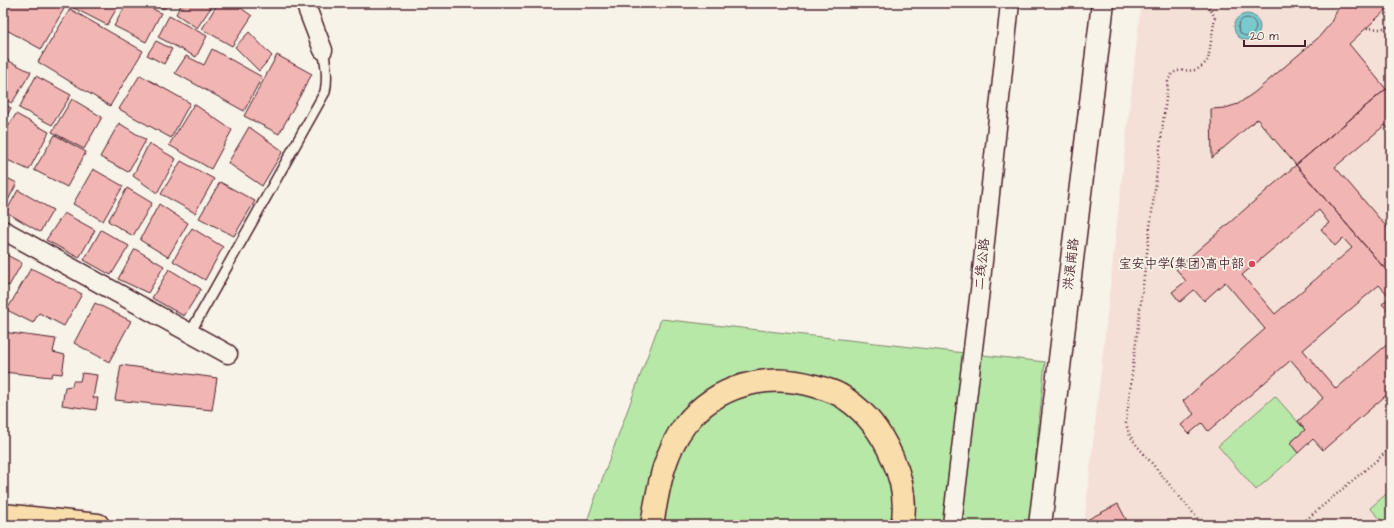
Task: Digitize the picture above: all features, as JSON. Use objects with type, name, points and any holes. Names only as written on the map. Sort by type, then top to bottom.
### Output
[{"type":"highway","points":[[652,525],[663,470],[672,447],[684,426],[717,396],[744,384],[763,381],[787,380],[808,384],[838,394],[854,405],[872,423],[887,446],[896,465],[904,502],[902,525]]},
{"type":"highway","points":[[3,515],[92,525]]},
{"type":"main road","name":"洪浪南路","points":[[1040,525],[1103,3]]},
{"type":"street","points":[[306,3],[322,50]]},
{"type":"street","name":"二线公路","points":[[952,525],[980,290],[1010,3]]},
{"type":"street","points":[[3,230],[228,354]]},
{"type":"lane","points":[[190,333],[325,92],[327,71],[322,50]]},
{"type":"path","points":[[1203,525],[1135,443],[1129,434],[1126,424],[1168,82],[1174,73],[1183,70],[1195,70],[1208,60],[1215,17],[1206,3]]},
{"type":"path","points":[[1367,28],[1380,29],[1391,26]]},
{"type":"path","points":[[1300,525],[1391,448]]},
{"type":"shaded area","name":"宝安中学(集团)高中部","points":[[1141,3],[1391,3],[1391,525],[1084,525]]},
{"type":"green space","points":[[661,319],[1045,362],[1029,525],[588,525],[589,515]]},
{"type":"green space","points":[[1275,396],[1305,430],[1290,443],[1298,453],[1256,490],[1218,446]]},
{"type":"green space","points":[[1391,490],[1391,525],[1386,525],[1370,508]]},
{"type":"water","points":[[1247,14],[1256,18],[1260,27],[1256,36],[1247,40],[1238,36],[1234,27],[1238,18]]},
{"type":"building","points":[[3,3],[58,3],[65,7],[41,49],[3,28]]},
{"type":"building","points":[[64,3],[120,3],[107,25]]},
{"type":"building","points":[[127,3],[141,3],[161,13],[146,42],[114,26]]},
{"type":"building","points":[[154,3],[168,3],[164,9]]},
{"type":"building","points":[[182,3],[208,3],[212,6],[197,28],[176,14]]},
{"type":"building","points":[[218,3],[234,3],[252,16],[232,46],[202,29]]},
{"type":"building","points":[[1341,3],[1373,3],[1388,8],[1349,44],[1386,89],[1296,165],[1257,119],[1212,158],[1211,109],[1225,108],[1238,104],[1255,92],[1318,38],[1330,24]]},
{"type":"building","points":[[70,9],[143,51],[110,106],[38,62]]},
{"type":"building","points":[[169,16],[207,36],[196,57],[158,37]]},
{"type":"building","points":[[249,32],[272,56],[259,71],[235,47]]},
{"type":"building","points":[[156,41],[172,49],[164,64],[147,55]]},
{"type":"building","points":[[212,49],[262,77],[244,111],[175,73],[186,56],[204,65]]},
{"type":"building","points":[[277,55],[312,74],[279,134],[244,116]]},
{"type":"building","points":[[3,58],[31,72],[12,103],[3,99]]},
{"type":"building","points":[[140,75],[190,103],[171,138],[119,109]]},
{"type":"building","points":[[36,76],[71,95],[52,125],[19,108]]},
{"type":"building","points":[[1386,89],[1391,95],[1391,132],[1385,125],[1335,167],[1391,232],[1391,276],[1296,165]]},
{"type":"building","points":[[72,99],[102,117],[84,149],[52,132]]},
{"type":"building","points":[[3,104],[11,108],[3,123]]},
{"type":"building","points":[[194,104],[232,130],[211,169],[169,145]]},
{"type":"building","points":[[16,114],[49,132],[29,170],[3,158],[3,135]]},
{"type":"building","points":[[119,123],[146,140],[128,172],[100,157]]},
{"type":"building","points":[[249,127],[283,151],[262,186],[228,163]]},
{"type":"building","points":[[55,135],[86,152],[67,187],[34,170]]},
{"type":"building","points":[[149,143],[176,159],[157,193],[133,176]]},
{"type":"building","points":[[181,161],[214,179],[195,213],[161,194]]},
{"type":"building","points":[[1296,165],[1391,276],[1391,314],[1382,304],[1390,297],[1379,285],[1303,350],[1336,389],[1391,341],[1391,391],[1323,450],[1313,439],[1298,453],[1290,443],[1305,430],[1298,421],[1323,398],[1291,360],[1208,431],[1202,423],[1189,434],[1181,425],[1194,414],[1183,401],[1265,329],[1225,282],[1204,301],[1194,290],[1180,302],[1172,292],[1186,281],[1176,269]],"holes":[[[1319,210],[1329,223],[1321,229],[1335,246],[1343,238],[1352,248],[1275,314],[1242,275]]]},
{"type":"building","points":[[93,169],[123,186],[103,221],[73,204]]},
{"type":"building","points":[[3,176],[17,183],[3,210]]},
{"type":"building","points":[[220,182],[255,201],[234,236],[199,218]]},
{"type":"building","points":[[127,188],[152,203],[133,236],[108,221]]},
{"type":"building","points":[[18,190],[53,210],[40,232],[6,212]]},
{"type":"building","points":[[159,204],[188,223],[168,257],[140,240]]},
{"type":"building","points":[[64,213],[95,230],[79,258],[46,240]]},
{"type":"building","points":[[192,228],[223,247],[205,280],[173,261]]},
{"type":"building","points":[[101,230],[129,246],[111,275],[84,260]]},
{"type":"building","points":[[135,249],[164,266],[148,293],[118,279]]},
{"type":"building","points":[[3,253],[22,263],[9,286],[3,284]]},
{"type":"building","points":[[31,268],[82,294],[64,326],[39,313],[33,323],[7,310]]},
{"type":"building","points":[[169,269],[201,289],[184,316],[152,298]]},
{"type":"building","points":[[95,303],[131,321],[109,362],[74,343]]},
{"type":"building","points":[[3,332],[56,339],[53,352],[65,355],[62,374],[53,373],[51,377],[3,372]]},
{"type":"building","points":[[121,365],[217,378],[212,410],[115,400]]},
{"type":"building","points":[[82,373],[97,375],[93,398],[98,398],[96,410],[62,405],[65,387],[72,386],[73,381],[80,381]]},
{"type":"building","points":[[1118,504],[1129,525],[1077,525]]},
{"type":"place","name":"宝安中学(集团)高中部","points":[[1252,264]]}]
